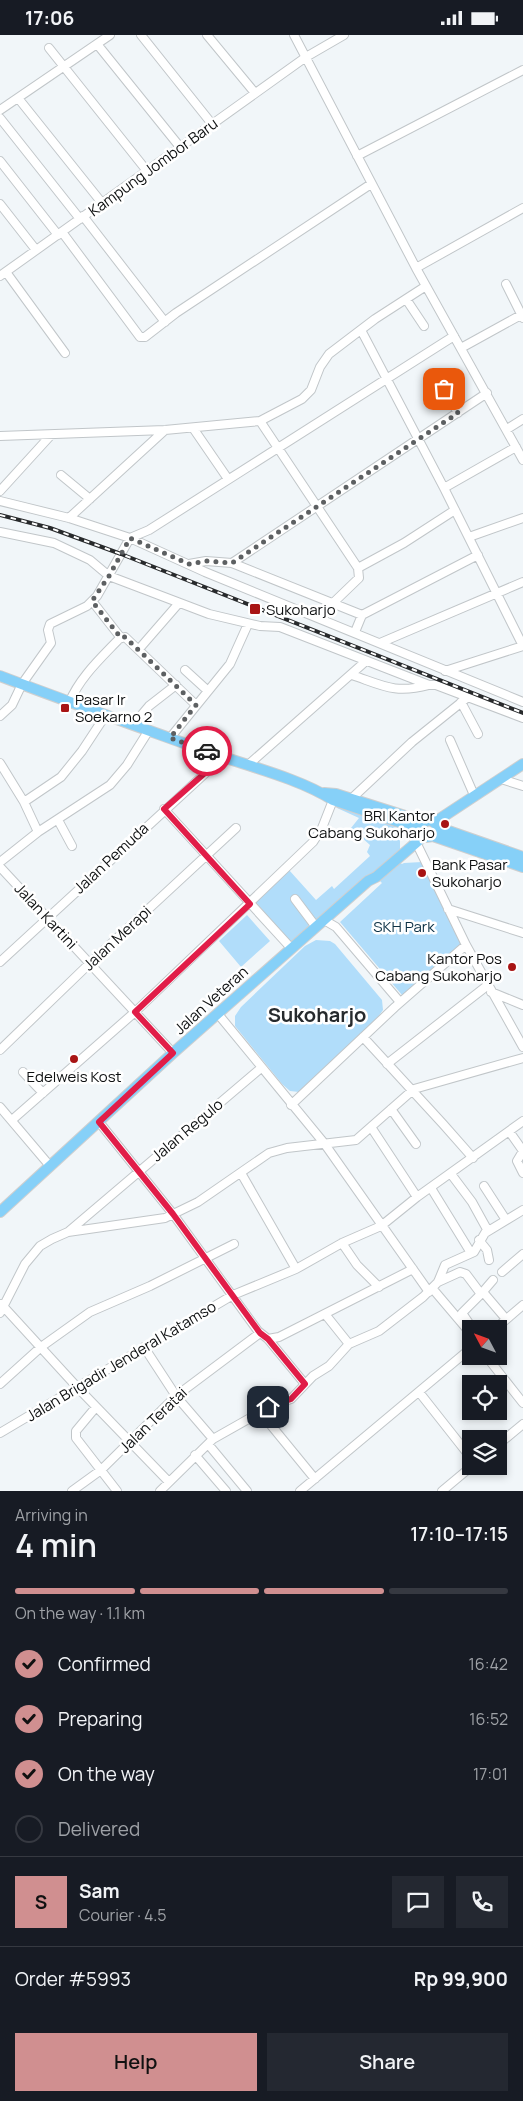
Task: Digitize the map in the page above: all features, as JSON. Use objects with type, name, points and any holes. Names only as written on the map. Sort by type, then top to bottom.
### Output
[{"type":"main road","points":[[0,676],[105,716],[348,801],[523,867]]},
{"type":"main road","name":"Jalan Veteran","points":[[0,1212],[173,1053],[368,881],[373,879],[425,831],[474,795],[523,764]]},
{"type":"main road","points":[[425,831],[523,857]]},
{"type":"street","points":[[94,35],[98,43],[180,147]]},
{"type":"street","points":[[0,110],[110,35]]},
{"type":"street","points":[[141,35],[212,125]]},
{"type":"street","points":[[207,35],[254,93]]},
{"type":"street","points":[[294,35],[416,268],[523,460]]},
{"type":"street","name":"Kampung Jombor Baru","points":[[3,274],[254,93],[306,57],[344,35]]},
{"type":"street","points":[[49,48],[147,171]]},
{"type":"street","points":[[357,156],[523,70]]},
{"type":"street","points":[[18,98],[102,203]]},
{"type":"street","points":[[0,118],[165,322]]},
{"type":"street","points":[[0,161],[60,233],[140,337],[148,337],[186,306],[371,184]]},
{"type":"street","points":[[0,204],[36,250]]},
{"type":"street","points":[[416,268],[523,208]]},
{"type":"street","points":[[3,274],[65,353]]},
{"type":"street","points":[[461,348],[522,316],[506,285]]},
{"type":"street","points":[[0,436],[165,430],[260,421],[307,395],[324,360],[360,331],[426,286]]},
{"type":"street","points":[[406,299],[424,326]]},
{"type":"street","points":[[360,331],[444,488],[523,646],[445,671]]},
{"type":"street","points":[[0,716],[12,705],[22,684],[51,643],[48,630],[50,624],[87,606],[92,601],[109,576],[130,538],[149,530],[454,336]]},
{"type":"street","points":[[441,387],[458,413]]},
{"type":"street","points":[[232,563],[487,393]]},
{"type":"street","points":[[507,429],[523,419]]},
{"type":"street","points":[[260,421],[358,569],[359,578],[333,603]]},
{"type":"street","points":[[193,428],[228,479]]},
{"type":"street","points":[[69,518],[165,430]]},
{"type":"street","points":[[0,491],[52,435]]},
{"type":"street","points":[[444,488],[516,447]]},
{"type":"street","points":[[61,475],[90,499]]},
{"type":"street","points":[[0,501],[69,518],[130,538],[204,572],[523,702]]},
{"type":"street","points":[[358,569],[404,543],[455,510]]},
{"type":"street","points":[[469,537],[523,518]]},
{"type":"street","points":[[0,532],[54,543],[90,560],[109,576],[209,615],[248,624],[280,627],[429,685]]},
{"type":"street","points":[[354,632],[362,615],[478,555]]},
{"type":"street","points":[[189,564],[206,561],[232,563],[362,615]]},
{"type":"street","points":[[204,572],[202,566],[206,561]]},
{"type":"street","points":[[380,643],[523,582]]},
{"type":"street","points":[[92,601],[121,638]]},
{"type":"street","points":[[139,649],[179,603]]},
{"type":"street","points":[[170,738],[235,655],[248,624]]},
{"type":"street","points":[[69,703],[80,682],[121,638],[125,637],[196,705]]},
{"type":"street","points":[[248,765],[366,661]]},
{"type":"street","points":[[185,670],[208,691]]},
{"type":"street","points":[[352,675],[394,690],[436,685],[523,718]]},
{"type":"street","points":[[133,725],[149,706],[176,685]]},
{"type":"street","points":[[348,801],[412,742],[468,697]]},
{"type":"street","points":[[461,702],[478,734]]},
{"type":"street","points":[[24,802],[61,777],[82,751],[105,716]]},
{"type":"street","points":[[0,862],[38,832],[110,785],[127,765],[149,730]]},
{"type":"street","points":[[450,740],[474,795]]},
{"type":"street","name":"Jalan Pemuda","points":[[0,962],[164,809],[223,757]]},
{"type":"street","points":[[0,763],[24,802],[38,832]]},
{"type":"street","points":[[501,779],[523,787]]},
{"type":"street","points":[[12,1120],[135,1012],[313,842],[322,828],[335,797]]},
{"type":"street","points":[[164,809],[291,949]]},
{"type":"street","points":[[58,820],[72,846]]},
{"type":"street","name":"Jalan Merapi","points":[[0,1050],[89,964],[236,828]]},
{"type":"street","points":[[425,831],[448,909],[523,1047]]},
{"type":"street","name":"Jalan Kartini","points":[[0,867],[173,1053]]},
{"type":"street","points":[[295,899],[316,927]]},
{"type":"street","points":[[448,909],[523,933]]},
{"type":"street","points":[[327,917],[400,1003]]},
{"type":"street","points":[[291,1105],[400,1003],[466,945]]},
{"type":"street","points":[[490,989],[523,1005]]},
{"type":"street","points":[[387,1064],[490,989]]},
{"type":"street","points":[[218,1015],[324,1143],[412,1269],[433,1287],[462,1323]]},
{"type":"street","points":[[363,1037],[473,1159]]},
{"type":"street","points":[[169,1482],[1,1307],[31,1255],[40,1247],[68,1233],[165,1218],[198,1202],[269,1153],[287,1148],[356,1140],[411,1091],[421,1085],[523,1058]]},
{"type":"street","name":"Jalan Regulo","points":[[68,1233],[138,1171],[261,1068]]},
{"type":"street","points":[[23,1072],[43,1093]]},
{"type":"street","points":[[0,1107],[50,1167]]},
{"type":"street","points":[[390,1109],[416,1145]]},
{"type":"street","name":"Jalan Brigadir Jenderal Katamso","points":[[0,1433],[233,1295],[296,1269],[342,1243],[381,1226],[417,1197],[473,1159],[523,1121]]},
{"type":"street","points":[[99,1122],[173,1214],[260,1333],[268,1339],[305,1384]]},
{"type":"street","points":[[371,1127],[417,1197]]},
{"type":"street","points":[[509,1131],[523,1151],[517,1161],[523,1173]]},
{"type":"street","points":[[241,1173],[296,1269]]},
{"type":"street","points":[[451,1174],[472,1202],[488,1231]]},
{"type":"street","points":[[484,1186],[506,1220]]},
{"type":"street","points":[[431,1188],[472,1253]]},
{"type":"street","points":[[433,1287],[445,1265],[472,1253],[480,1239],[488,1231],[523,1211]]},
{"type":"street","points":[[480,1239],[489,1260]]},
{"type":"street","points":[[342,1243],[357,1265],[379,1287]]},
{"type":"street","points":[[0,1384],[41,1347],[90,1312],[206,1259],[234,1244]]},
{"type":"street","points":[[502,1272],[523,1254]]},
{"type":"street","points":[[268,1339],[279,1337],[412,1269]]},
{"type":"street","points":[[160,1491],[211,1441],[273,1405],[291,1399],[315,1374],[329,1366],[349,1345],[379,1331],[433,1287],[460,1271],[506,1319],[523,1305]]},
{"type":"street","points":[[467,1320],[462,1313],[494,1280]]},
{"type":"street","points":[[325,1314],[349,1345]]},
{"type":"street","name":"Jalan Teratai","points":[[72,1491],[102,1470],[176,1396],[260,1333]]},
{"type":"street","points":[[144,1347],[176,1396],[247,1491]]},
{"type":"street","points":[[300,1491],[462,1356]]},
{"type":"street","points":[[493,1365],[523,1403]]},
{"type":"street","points":[[419,1392],[462,1447]]},
{"type":"street","points":[[96,1407],[75,1434],[76,1438],[117,1491]]},
{"type":"street","points":[[261,1413],[315,1479]]},
{"type":"street","points":[[507,1437],[523,1424]]},
{"type":"street","points":[[196,1455],[226,1491]]},
{"type":"street","points":[[442,1491],[462,1474]]},
{"type":"green space","points":[[339,800],[393,820],[400,834],[400,853],[292,945],[255,901],[289,870],[316,900],[332,886],[334,889],[370,856],[367,852],[370,845],[351,828],[359,818],[337,808]]},
{"type":"green space","name":"SKH Park","points":[[398,861],[402,864],[422,862],[465,942],[402,995],[340,922],[382,883],[377,878]]},
{"type":"green space","points":[[247,915],[270,941],[241,967],[219,941]]},
{"type":"green space","points":[[316,940],[330,941],[335,944],[382,1000],[383,1010],[378,1017],[299,1092],[290,1091],[282,1084],[235,1026],[235,1016],[241,1007],[305,946]]},
{"type":"railway","points":[[0,515],[50,528],[121,554],[523,713]]},
{"type":"way so far","points":[[207,751],[170,738],[196,705],[139,649],[125,637],[121,638],[92,601],[97,597],[130,538],[189,564],[206,561],[232,563],[458,413],[444,389]]},
{"type":"place","name":"Sukoharjo","points":[[255,609]]},
{"type":"place","name":"Pasar Ir Soekarno 2","points":[[65,708]]},
{"type":"place","name":"BRI Kantor Cabang Sukoharjo","points":[[445,824]]},
{"type":"place","name":"Bank Pasar Sukoharjo","points":[[422,873]]},
{"type":"place","name":"Kantor Pos Cabang Sukoharjo","points":[[512,967]]},
{"type":"place","name":"Edelweis Kost","points":[[74,1059]]},
{"type":"district","name":"Sukoharjo","points":[[317,1014]]},
{"type":"route","points":[[207,751],[223,757],[164,809],[250,904],[135,1012],[173,1053],[99,1122],[173,1214],[261,1335],[268,1339],[305,1384],[291,1399],[268,1407]]}]
